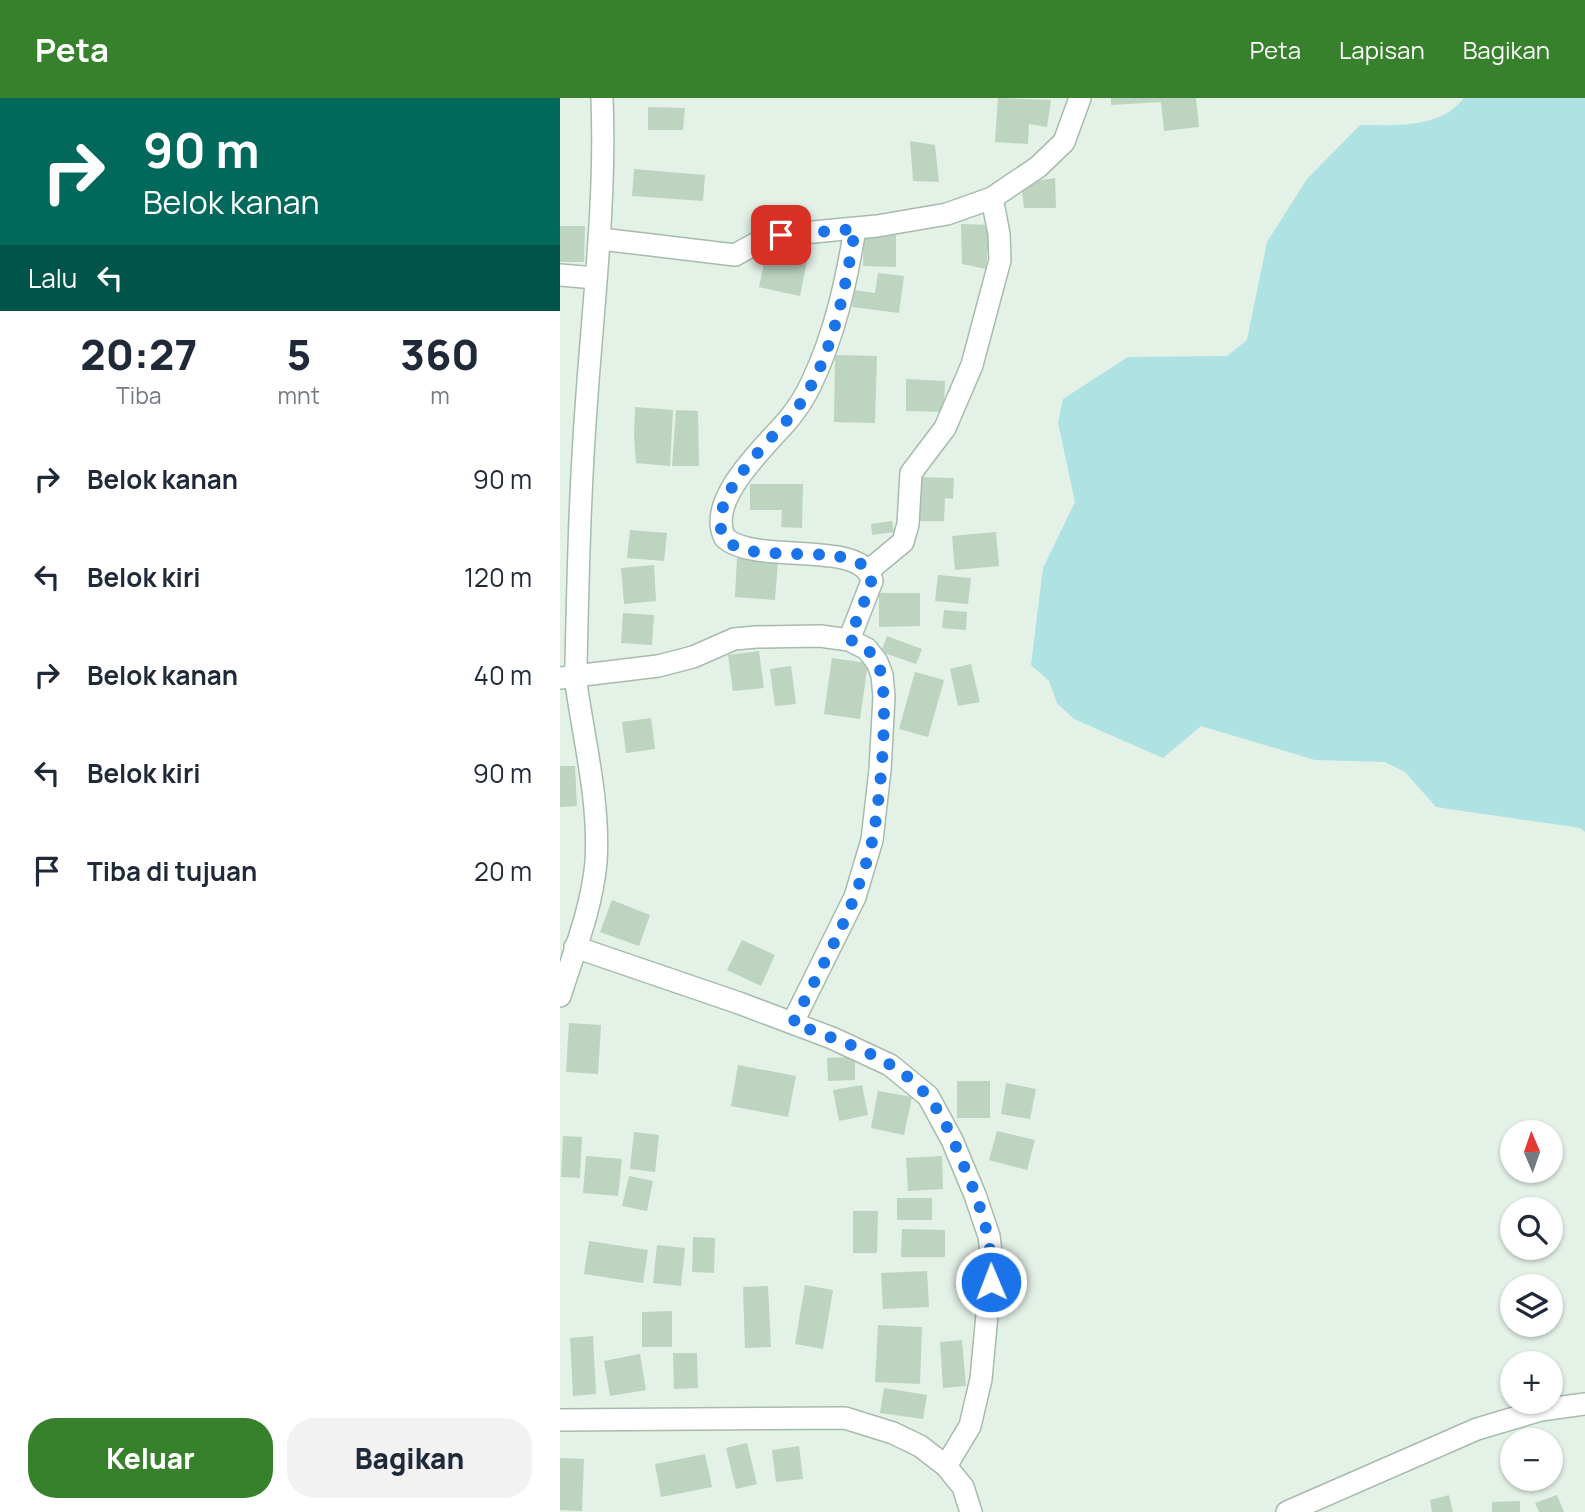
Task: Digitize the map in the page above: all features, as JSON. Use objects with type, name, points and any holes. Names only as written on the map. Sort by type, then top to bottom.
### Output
[{"type":"street","points":[[560,996],[591,893],[597,834],[567,677],[571,469],[601,239],[604,141],[602,98]]},
{"type":"street","points":[[601,239],[735,256],[769,237],[855,229],[947,214],[992,198],[1038,167],[1064,142],[1080,98]]},
{"type":"street","points":[[868,571],[903,542],[908,524],[911,473],[945,428],[972,365],[1000,260],[998,225],[992,198]]},
{"type":"street","points":[[849,639],[871,585],[868,571],[844,557],[746,549],[725,538],[721,525],[726,502],[745,467],[787,421],[811,384],[838,317],[855,229]]},
{"type":"street","points":[[560,275],[595,278]]},
{"type":"street","points":[[567,677],[658,666],[693,657],[734,639],[791,636],[849,639],[867,649],[877,662],[882,675],[884,696],[880,770],[872,841],[855,897],[793,1023]]},
{"type":"street","points":[[575,947],[793,1023],[890,1065],[928,1096],[952,1140],[983,1215],[992,1261],[981,1379],[970,1426],[946,1466]]},
{"type":"street","points":[[1287,1512],[1477,1429],[1541,1410],[1585,1404]]},
{"type":"street","points":[[560,1420],[845,1418],[893,1433],[920,1446],[946,1466],[963,1487],[971,1512]]},
{"type":"shaded area","points":[[1464,98],[1585,98],[1585,832],[1580,828],[1436,807],[1405,772],[1385,762],[1315,760],[1201,726],[1163,758],[1074,719],[1057,703],[1049,681],[1031,665],[1043,568],[1075,502],[1058,423],[1063,399],[1128,357],[1227,356],[1247,340],[1267,242],[1307,179],[1360,125],[1402,125],[1430,120],[1454,108]]},
{"type":"building","points":[[998,98],[1051,100],[1047,127],[1029,124],[1028,144],[995,142]]},
{"type":"building","points":[[1111,98],[1196,98],[1199,127],[1164,131],[1161,102],[1111,105]]},
{"type":"building","points":[[648,107],[685,108],[683,130],[648,130]]},
{"type":"building","points":[[910,141],[935,145],[939,182],[913,181]]},
{"type":"building","points":[[634,169],[705,175],[703,201],[632,196]]},
{"type":"building","points":[[1055,178],[1056,208],[1024,208],[1021,183]]},
{"type":"building","points":[[961,224],[990,225],[986,269],[962,264]]},
{"type":"building","points":[[560,226],[585,226],[584,262],[560,262]]},
{"type":"building","points":[[864,235],[896,235],[896,267],[863,266]]},
{"type":"building","points":[[767,248],[808,256],[800,296],[759,287]]},
{"type":"building","points":[[878,273],[904,276],[899,313],[852,307],[854,290],[875,293]]},
{"type":"building","points":[[835,355],[877,356],[875,423],[834,422]]},
{"type":"building","points":[[906,379],[945,381],[944,412],[906,411]]},
{"type":"building","points":[[635,407],[673,410],[670,466],[636,463]]},
{"type":"building","points":[[676,410],[698,411],[699,466],[672,466]]},
{"type":"building","points":[[916,477],[954,478],[953,499],[945,498],[944,521],[914,521]]},
{"type":"building","points":[[750,484],[803,484],[802,528],[781,527],[782,510],[750,510]]},
{"type":"building","points":[[892,521],[894,532],[872,535],[871,524]]},
{"type":"building","points":[[630,530],[667,533],[664,561],[627,558]]},
{"type":"building","points":[[996,532],[999,566],[955,570],[952,536]]},
{"type":"building","points":[[737,558],[778,561],[775,600],[735,597]]},
{"type":"building","points":[[654,565],[656,601],[624,604],[621,568]]},
{"type":"building","points":[[938,575],[971,578],[968,604],[935,601]]},
{"type":"building","points":[[879,593],[920,593],[920,626],[879,627]]},
{"type":"building","points":[[944,610],[967,612],[966,630],[942,628]]},
{"type":"building","points":[[623,613],[654,615],[652,645],[621,643]]},
{"type":"building","points":[[887,636],[922,649],[916,664],[881,652]]},
{"type":"building","points":[[759,651],[764,688],[733,691],[728,655]]},
{"type":"building","points":[[832,658],[868,663],[860,719],[824,714]]},
{"type":"building","points":[[971,664],[980,702],[958,706],[950,669]]},
{"type":"building","points":[[791,666],[796,704],[775,706],[770,669]]},
{"type":"building","points":[[915,672],[944,680],[928,737],[899,729]]},
{"type":"building","points":[[651,718],[655,749],[626,753],[622,722]]},
{"type":"building","points":[[560,766],[575,766],[577,806],[560,807]]},
{"type":"building","points":[[612,900],[650,915],[639,946],[600,932]]},
{"type":"building","points":[[742,940],[775,955],[761,986],[727,970]]},
{"type":"building","points":[[569,1023],[601,1025],[598,1074],[566,1072]]},
{"type":"building","points":[[855,1057],[855,1080],[828,1081],[827,1058]]},
{"type":"building","points":[[738,1065],[796,1076],[788,1117],[731,1106]]},
{"type":"building","points":[[957,1081],[990,1081],[990,1118],[957,1118]]},
{"type":"building","points":[[1006,1083],[1036,1089],[1030,1119],[1001,1114]]},
{"type":"building","points":[[862,1085],[868,1115],[839,1121],[833,1090]]},
{"type":"building","points":[[878,1091],[912,1097],[904,1135],[871,1128]]},
{"type":"building","points":[[997,1131],[1035,1140],[1027,1170],[989,1160]]},
{"type":"building","points":[[634,1132],[659,1135],[655,1172],[630,1169]]},
{"type":"building","points":[[563,1136],[582,1137],[580,1178],[561,1177]]},
{"type":"building","points":[[586,1156],[622,1159],[618,1196],[583,1193]]},
{"type":"building","points":[[942,1156],[943,1189],[908,1191],[906,1158]]},
{"type":"building","points":[[629,1176],[653,1181],[647,1211],[622,1206]]},
{"type":"building","points":[[897,1198],[932,1198],[932,1220],[897,1220]]},
{"type":"building","points":[[853,1211],[878,1211],[877,1253],[853,1253]]},
{"type":"building","points":[[902,1229],[945,1230],[945,1257],[901,1257]]},
{"type":"building","points":[[693,1237],[715,1238],[714,1273],[692,1272]]},
{"type":"building","points":[[589,1241],[648,1250],[643,1283],[584,1274]]},
{"type":"building","points":[[657,1245],[685,1248],[681,1286],[653,1283]]},
{"type":"building","points":[[927,1271],[929,1307],[883,1309],[881,1273]]},
{"type":"building","points":[[805,1285],[833,1290],[823,1349],[795,1344]]},
{"type":"building","points":[[768,1286],[771,1347],[745,1348],[743,1287]]},
{"type":"building","points":[[672,1311],[672,1347],[642,1347],[642,1312]]},
{"type":"building","points":[[878,1325],[922,1327],[920,1384],[875,1382]]},
{"type":"building","points":[[593,1336],[596,1394],[573,1396],[570,1338]]},
{"type":"building","points":[[962,1340],[966,1386],[943,1388],[940,1342]]},
{"type":"building","points":[[673,1353],[697,1353],[698,1388],[674,1389]]},
{"type":"building","points":[[640,1354],[646,1390],[610,1396],[604,1361]]},
{"type":"building","points":[[884,1388],[927,1395],[923,1419],[880,1413]]},
{"type":"building","points":[[747,1443],[757,1484],[736,1489],[726,1448]]},
{"type":"building","points":[[799,1446],[803,1479],[776,1482],[772,1450]]},
{"type":"building","points":[[705,1454],[712,1487],[661,1497],[655,1464]]},
{"type":"building","points":[[560,1458],[584,1459],[582,1511],[560,1510]]},
{"type":"building","points":[[1449,1495],[1453,1512],[1432,1512],[1430,1500]]},
{"type":"building","points":[[1557,1495],[1564,1512],[1539,1512],[1535,1503]]},
{"type":"building","points":[[1520,1501],[1520,1512],[1492,1512],[1492,1502]]},
{"type":"route","points":[[781,235],[855,229],[838,317],[811,384],[787,421],[745,467],[726,502],[722,532],[730,543],[746,549],[844,557],[868,571],[871,585],[849,639],[867,649],[877,662],[882,675],[884,696],[879,786],[868,856],[855,897],[793,1023],[863,1051],[890,1065],[928,1096],[952,1140],[983,1215],[992,1261],[991,1282]]}]
